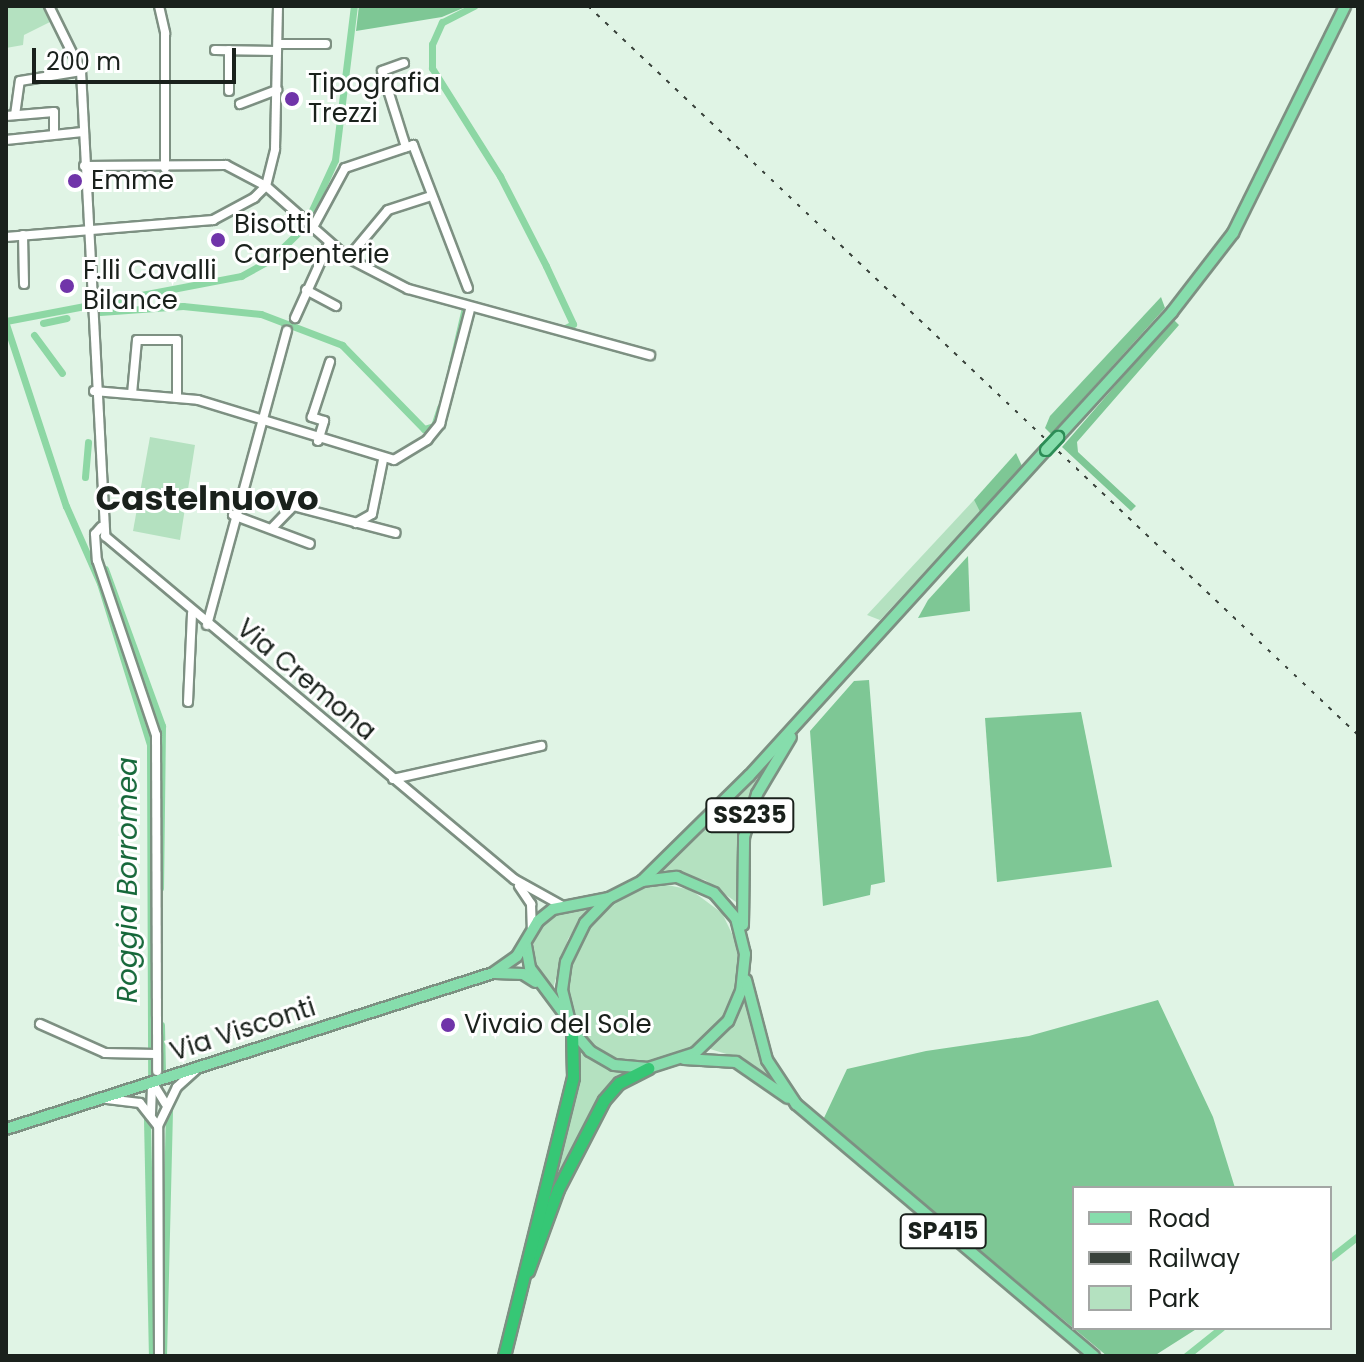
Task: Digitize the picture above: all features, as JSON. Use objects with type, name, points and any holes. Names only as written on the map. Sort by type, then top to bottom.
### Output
[{"type":"highway","name":"SP415","points":[[512,1321],[573,1077],[572,1030]]},
{"type":"highway","name":"SP415","points":[[512,1321],[558,1189],[604,1100],[619,1083],[648,1068]]},
{"type":"highway","points":[[504,1356],[512,1321]]},
{"type":"main road","points":[[809,709],[1194,286],[1246,211],[1345,6]]},
{"type":"main road","name":"SS235","points":[[642,881],[809,709]]},
{"type":"main road","name":"SS235","points":[[742,935],[740,856],[751,813],[771,765],[809,709]]},
{"type":"main road","name":"SP415","points":[[796,1104],[759,1039],[745,974],[742,935],[730,909],[699,883],[677,877],[642,881],[609,898],[585,923],[569,952],[562,990],[572,1030],[602,1060],[648,1068],[682,1059],[736,1062],[796,1104],[1094,1356]]},
{"type":"main road","points":[[493,973],[526,945],[532,930],[561,905],[609,898]]},
{"type":"main road","points":[[526,945],[530,968],[567,1017]]},
{"type":"main road","points":[[493,973],[523,974],[546,991]]},
{"type":"main road","name":"Via Visconti","points":[[6,1129],[493,973]]},
{"type":"main road","name":"SP415","points":[[682,1059],[728,1021],[745,974]]},
{"type":"street","points":[[49,6],[74,47],[81,71],[101,527],[95,534],[97,560],[156,735],[157,1071]]},
{"type":"street","points":[[159,6],[165,33],[165,168]]},
{"type":"street","points":[[6,237],[87,233],[213,220],[234,212],[266,186],[275,149],[278,6]]},
{"type":"street","points":[[215,50],[326,44]]},
{"type":"street","points":[[229,50],[229,91]]},
{"type":"street","points":[[404,63],[382,71],[406,147]]},
{"type":"street","points":[[54,134],[54,112],[10,115],[20,81],[81,71]]},
{"type":"street","points":[[240,104],[277,90]]},
{"type":"street","points":[[6,140],[83,132]]},
{"type":"street","points":[[312,229],[345,168],[413,145],[468,288]]},
{"type":"street","points":[[84,166],[165,168],[226,165],[266,186],[348,258],[408,289],[465,308],[650,355]]},
{"type":"street","points":[[348,258],[388,210],[431,196]]},
{"type":"street","points":[[23,235],[24,284]]},
{"type":"street","points":[[295,318],[329,243]]},
{"type":"street","points":[[306,290],[336,306]]},
{"type":"street","points":[[94,391],[177,397],[383,460],[402,457],[432,436],[440,424],[465,308]]},
{"type":"street","points":[[207,625],[233,515],[287,331]]},
{"type":"street","points":[[132,394],[137,340],[177,340],[177,397]]},
{"type":"street","points":[[318,441],[324,421],[312,417],[330,362]]},
{"type":"street","points":[[356,523],[372,514],[383,460]]},
{"type":"street","points":[[273,527],[293,506],[396,533]]},
{"type":"street","points":[[233,515],[273,527],[310,544]]},
{"type":"street","name":"Via Cremona","points":[[101,527],[110,544],[514,879],[561,905]]},
{"type":"street","name":"Via Cremona","points":[[188,702],[192,613]]},
{"type":"street","points":[[393,779],[541,746]]},
{"type":"street","name":"Via Cremona","points":[[514,879],[531,904],[532,930]]},
{"type":"street","points":[[40,1024],[105,1053],[156,1054]]},
{"type":"street","points":[[159,1356],[158,1126],[166,1104],[200,1067]]},
{"type":"street","points":[[152,1082],[166,1104]]},
{"type":"street","points":[[151,1115],[152,1082]]},
{"type":"street","points":[[103,1098],[131,1100],[151,1115],[158,1126]]},
{"type":"green space","points":[[6,6],[43,6],[52,21],[24,35],[23,45],[6,48]]},
{"type":"green space","points":[[359,6],[468,6],[442,17],[356,31]]},
{"type":"green space","points":[[1161,297],[1165,308],[1051,434],[1045,428],[1050,416]]},
{"type":"green space","points":[[1173,319],[1179,325],[1077,442],[1078,452],[1136,506],[1131,511],[1062,447]]},
{"type":"green space","points":[[150,437],[195,445],[180,540],[133,531]]},
{"type":"green space","points":[[1016,453],[1022,466],[980,512],[974,500]]},
{"type":"green space","points":[[974,500],[980,512],[880,620],[867,615]]},
{"type":"green space","points":[[968,556],[970,611],[918,618],[928,600]]},
{"type":"green space","points":[[869,680],[885,882],[871,885],[870,895],[823,906],[810,731],[854,681]]},
{"type":"green space","points":[[1081,712],[1112,867],[997,882],[985,718]]},
{"type":"green space","points":[[754,774],[757,781],[738,843],[736,902],[705,880],[663,871],[662,866]]},
{"type":"green space","points":[[663,884],[691,890],[722,913],[735,940],[740,973],[724,1019],[683,1057],[630,1066],[602,1056],[575,1029],[567,990],[571,964],[576,945],[609,906],[637,889]]},
{"type":"green space","points":[[590,905],[568,939],[553,988],[537,974],[533,939],[552,914]]},
{"type":"green space","points":[[1158,1000],[1213,1117],[1234,1186],[1072,1186],[1072,1327],[823,1120],[847,1069],[926,1051],[1029,1036]]},
{"type":"green space","points":[[745,1002],[754,1038],[769,1076],[743,1059],[710,1049]]},
{"type":"green space","points":[[582,1051],[605,1067],[627,1073],[599,1097],[548,1200]]},
{"type":"green space","points":[[1076,1330],[1195,1330],[1154,1356],[1107,1356]]},
{"type":"waterway","name":"Roggia Borromea","points":[[307,221],[335,160],[354,6]]},
{"type":"waterway","points":[[474,6],[442,22],[432,44],[432,68],[500,176],[546,266],[573,324],[563,329]]},
{"type":"waterway","name":"Roggia Borromea","points":[[99,303],[241,276],[270,260],[301,230]]},
{"type":"waterway","points":[[451,368],[466,303]]},
{"type":"waterway","name":"Roggia Borromea","points":[[6,321],[85,306]]},
{"type":"waterway","points":[[100,312],[183,306],[261,314],[342,345],[424,429],[434,426],[440,407]]},
{"type":"waterway","points":[[43,323],[66,318]]},
{"type":"waterway","name":"Roggia Borromea","points":[[6,324],[66,506],[100,583],[150,745],[151,1076]]},
{"type":"waterway","points":[[34,335],[62,373]]},
{"type":"waterway","points":[[85,477],[88,442]]},
{"type":"waterway","points":[[105,569],[162,726],[160,888]]},
{"type":"waterway","points":[[161,1025],[162,1072]]},
{"type":"waterway","points":[[163,1356],[169,1106]]},
{"type":"waterway","name":"Roggia Borromea","points":[[147,1120],[152,1356]]},
{"type":"waterway","points":[[1332,1256],[1358,1236]]},
{"type":"waterway","points":[[1186,1356],[1218,1330]]},
{"type":"railway","points":[[588,6],[1358,735]]},
{"type":"place","name":"Tipografia Trezzi","points":[[292,99]]},
{"type":"place","name":"Emme","points":[[75,181]]},
{"type":"place","name":"Bisotti Carpenterie","points":[[218,240]]},
{"type":"place","name":"F.lli Cavalli Bilance","points":[[67,286]]},
{"type":"place","name":"Vivaio del Sole","points":[[448,1025]]},
{"type":"district","name":"Castelnuovo","points":[[207,499]]}]
